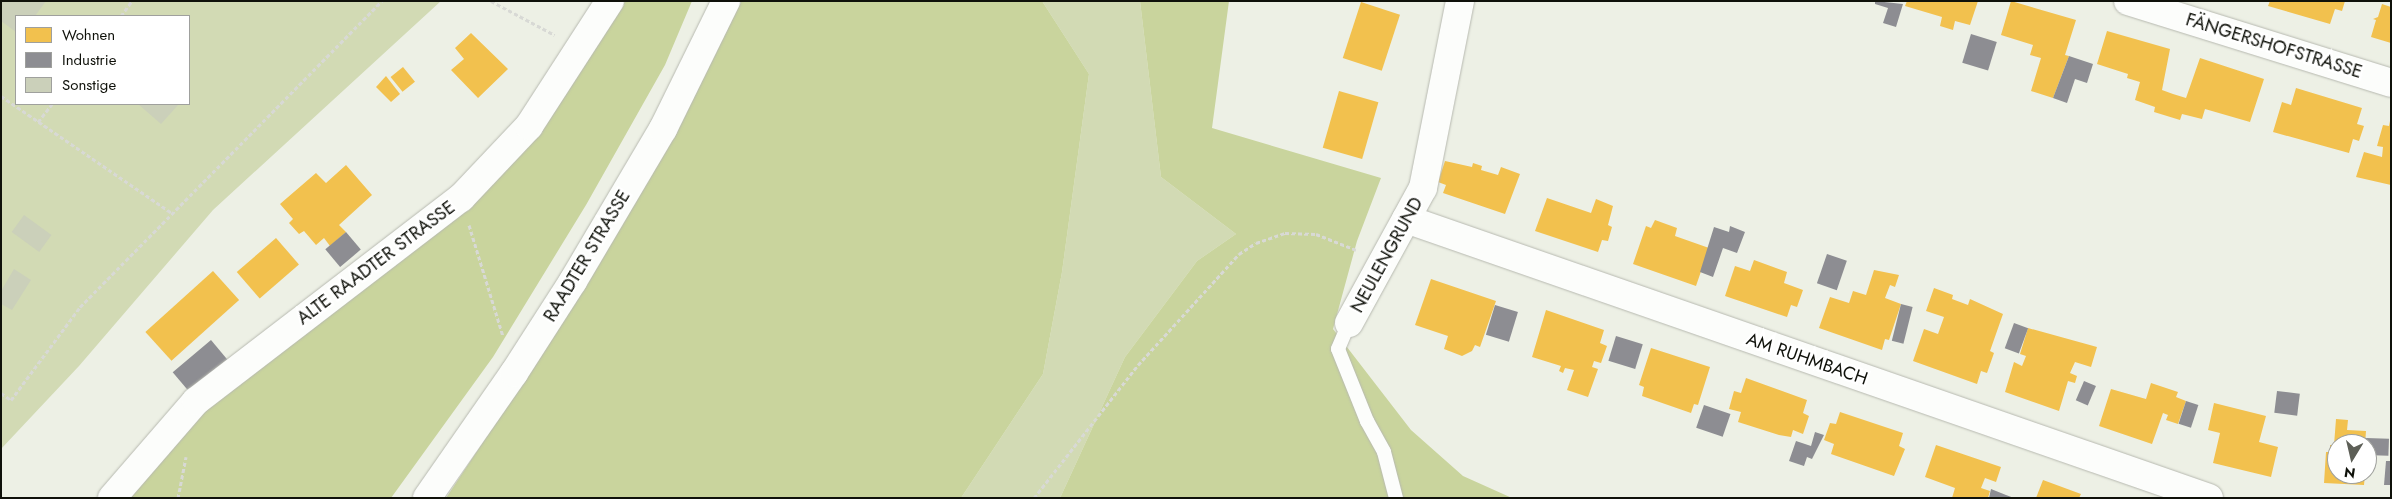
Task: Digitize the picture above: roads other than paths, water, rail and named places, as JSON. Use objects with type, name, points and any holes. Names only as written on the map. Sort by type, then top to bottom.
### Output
[{"type":"street","name":"ALTE RAADTER STRASSE","points":[[112,498],[196,401],[461,198],[529,126],[610,1]]},
{"type":"street","name":"RAADTER STRASSE","points":[[427,498],[514,373],[663,129],[726,1]]},
{"type":"street","name":"NEULENGRUND","points":[[1349,323],[1423,188],[1460,1]]},
{"type":"street","name":"FÄNGERSHOFSTRASSE","points":[[2128,1],[2391,83]]},
{"type":"street","name":"AM RUHMBACH","points":[[1406,219],[2209,498]]},
{"type":"lane","name":"NEULENGRUND","points":[[1349,323],[1338,349],[1367,421],[1384,452],[1396,498]]}]
